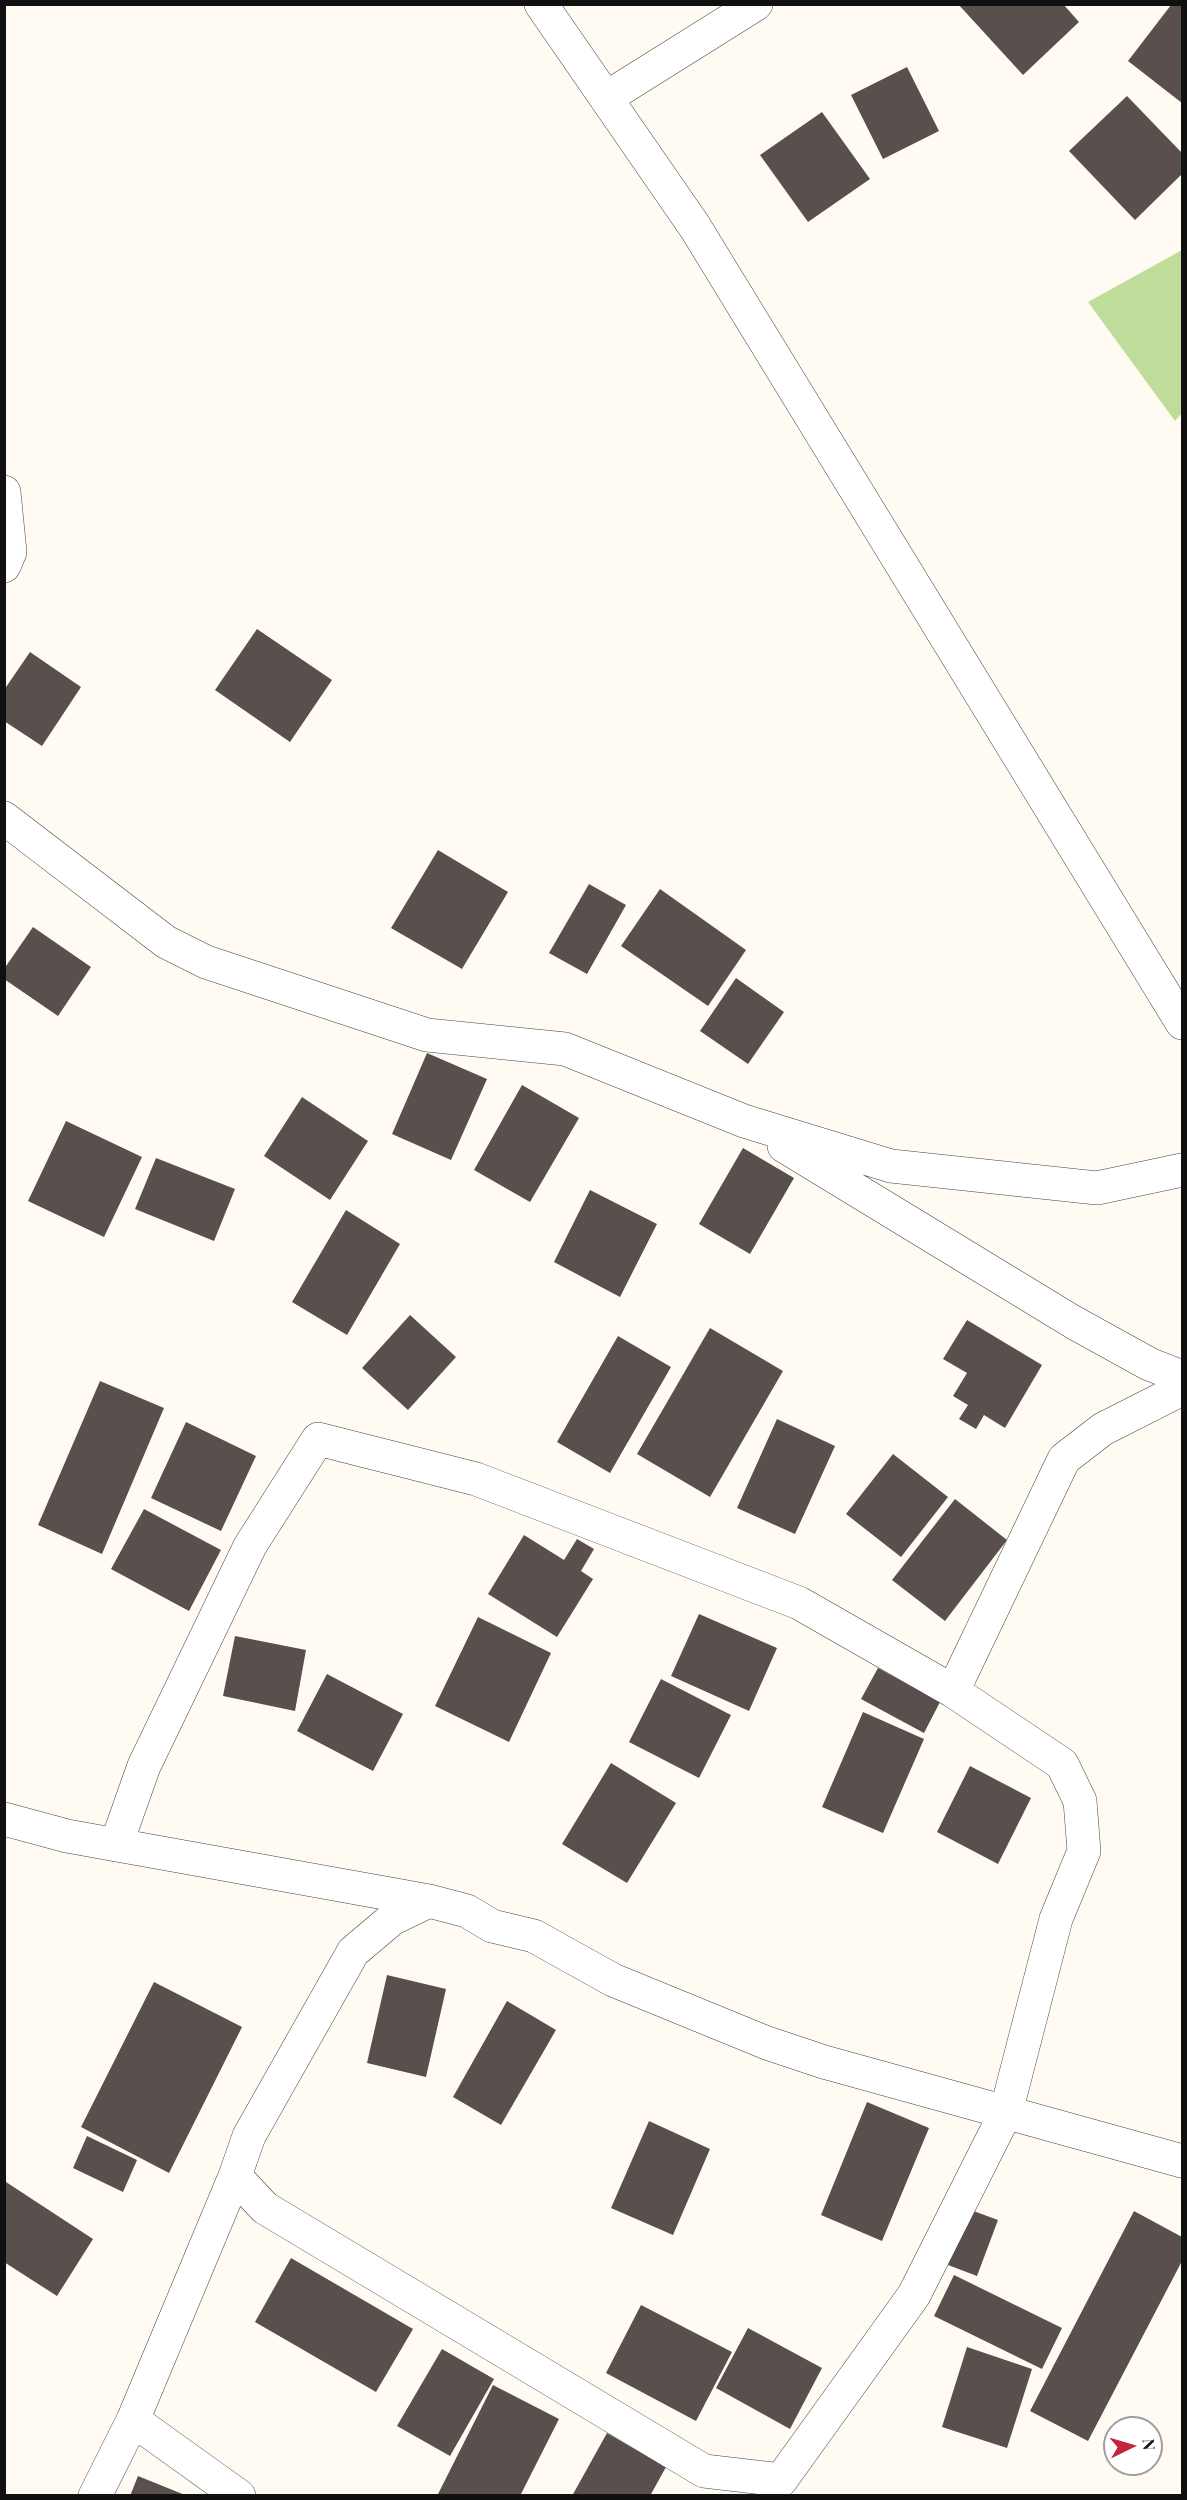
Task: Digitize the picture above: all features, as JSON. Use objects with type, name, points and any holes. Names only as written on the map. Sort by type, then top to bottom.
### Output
[{"type":"street","points":[[542,4],[695,227],[1182,1023]]},
{"type":"street","points":[[606,98],[756,4]]},
{"type":"street","points":[[4,492],[10,552],[4,566]]},
{"type":"street","points":[[4,818],[166,942],[206,962],[427,1035],[565,1049],[744,1121],[891,1166],[1097,1188],[1182,1170]]},
{"type":"street","points":[[744,1121],[1072,1322],[1149,1364],[1182,1377]]},
{"type":"street","points":[[953,1690],[1064,1459],[1103,1429],[1182,1389]]},
{"type":"street","points":[[116,1845],[144,1766],[250,1546],[318,1439],[476,1479],[799,1603],[953,1690],[1062,1764],[1080,1801],[1084,1851],[1056,1919],[1006,2112],[914,2295],[781,2480],[704,2471],[265,2208],[235,2176]]},
{"type":"street","points":[[4,1819],[68,1836],[429,1901],[467,1911],[492,1926],[534,1936],[613,1980],[767,2043],[824,2062],[1182,2161]]},
{"type":"street","points":[[95,2496],[133,2420],[235,2176],[249,2136],[353,1952],[392,1920],[429,1901]]},
{"type":"street","points":[[133,2420],[239,2496]]},
{"type":"green space","points":[[1182,250],[1182,413],[1175,421],[1088,302]]},
{"type":"building","points":[[958,4],[1063,4],[1079,22],[1023,75]]},
{"type":"building","points":[[1171,5],[1182,5],[1182,103],[1128,61]]},
{"type":"building","points":[[907,67],[939,131],[883,159],[851,95]]},
{"type":"building","points":[[1127,96],[1182,153],[1182,174],[1135,220],[1069,151]]},
{"type":"building","points":[[822,112],[870,179],[808,222],[760,155]]},
{"type":"building","points":[[257,629],[332,680],[290,742],[215,690]]},
{"type":"building","points":[[30,652],[81,687],[42,746],[4,721],[4,690]]},
{"type":"building","points":[[438,850],[508,892],[462,969],[391,928]]},
{"type":"building","points":[[589,884],[626,905],[587,974],[549,953]]},
{"type":"building","points":[[660,889],[746,950],[708,1006],[621,946]]},
{"type":"building","points":[[33,927],[91,967],[58,1016],[4,979],[4,969]]},
{"type":"building","points":[[736,978],[784,1012],[748,1064],[700,1031]]},
{"type":"building","points":[[427,1053],[487,1079],[451,1160],[392,1134]]},
{"type":"building","points":[[522,1085],[579,1118],[530,1202],[474,1170]]},
{"type":"building","points":[[302,1097],[368,1141],[330,1200],[264,1156]]},
{"type":"building","points":[[66,1121],[142,1157],[104,1237],[28,1201]]},
{"type":"building","points":[[743,1148],[794,1178],[750,1254],[699,1224]]},
{"type":"building","points":[[156,1158],[235,1189],[214,1241],[135,1209]]},
{"type":"building","points":[[590,1190],[657,1224],[620,1297],[554,1262]]},
{"type":"building","points":[[346,1210],[400,1244],[347,1335],[292,1302]]},
{"type":"building","points":[[410,1315],[456,1357],[408,1410],[362,1368]]},
{"type":"building","points":[[967,1320],[1042,1365],[1005,1428],[984,1415],[976,1429],[959,1419],[968,1405],[953,1396],[967,1373],[943,1359]]},
{"type":"building","points":[[710,1328],[783,1371],[710,1497],[637,1454]]},
{"type":"building","points":[[618,1336],[671,1367],[610,1473],[557,1442]]},
{"type":"building","points":[[100,1381],[164,1408],[102,1554],[38,1525]]},
{"type":"building","points":[[777,1419],[835,1446],[795,1534],[737,1508]]},
{"type":"building","points":[[186,1422],[256,1456],[221,1531],[151,1498]]},
{"type":"building","points":[[893,1454],[948,1497],[901,1557],[846,1514]]},
{"type":"building","points":[[955,1499],[1007,1540],[945,1621],[892,1580]]},
{"type":"building","points":[[144,1509],[221,1550],[189,1611],[111,1569]]},
{"type":"building","points":[[524,1535],[564,1560],[577,1539],[594,1549],[581,1571],[593,1579],[557,1637],[488,1594]]},
{"type":"building","points":[[699,1614],[777,1648],[749,1711],[671,1676]]},
{"type":"building","points":[[478,1617],[551,1653],[509,1742],[435,1706]]},
{"type":"building","points":[[235,1636],[306,1650],[295,1711],[223,1696]]},
{"type":"building","points":[[878,1668],[940,1702],[924,1733],[861,1699]]},
{"type":"building","points":[[327,1674],[403,1714],[373,1771],[297,1731]]},
{"type":"building","points":[[661,1679],[731,1715],[699,1778],[629,1742]]},
{"type":"building","points":[[863,1712],[924,1739],[883,1833],[822,1807]]},
{"type":"building","points":[[611,1763],[676,1803],[627,1883],[562,1844]]},
{"type":"building","points":[[970,1766],[1031,1798],[998,1864],[937,1832]]},
{"type":"building","points":[[387,1975],[446,1989],[426,2077],[367,2063]]},
{"type":"building","points":[[154,1982],[242,2027],[169,2173],[81,2127]]},
{"type":"building","points":[[507,2001],[556,2030],[501,2125],[453,2097]]},
{"type":"building","points":[[867,2102],[929,2128],[882,2241],[821,2215]]},
{"type":"building","points":[[649,2121],[710,2149],[673,2235],[611,2208]]},
{"type":"building","points":[[87,2136],[137,2160],[123,2192],[73,2168]]},
{"type":"building","points":[[6,2182],[93,2239],[57,2296],[4,2262]]},
{"type":"building","points":[[968,2209],[998,2220],[977,2276],[948,2265]]},
{"type":"building","points":[[1134,2211],[1182,2237],[1182,2261],[1088,2441],[1030,2411]]},
{"type":"building","points":[[291,2258],[413,2329],[376,2392],[255,2322]]},
{"type":"building","points":[[954,2275],[1062,2328],[1042,2369],[934,2316]]},
{"type":"building","points":[[641,2305],[732,2352],[696,2421],[606,2373]]},
{"type":"building","points":[[748,2328],[822,2368],[790,2429],[716,2388]]},
{"type":"building","points":[[967,2347],[1032,2369],[1007,2448],[942,2427]]},
{"type":"building","points":[[442,2349],[494,2379],[450,2456],[397,2426]]},
{"type":"building","points":[[493,2385],[559,2419],[520,2496],[437,2496]]},
{"type":"building","points":[[607,2433],[666,2467],[650,2496],[572,2496]]},
{"type":"building","points":[[138,2476],[185,2495],[185,2496],[130,2496]]}]
